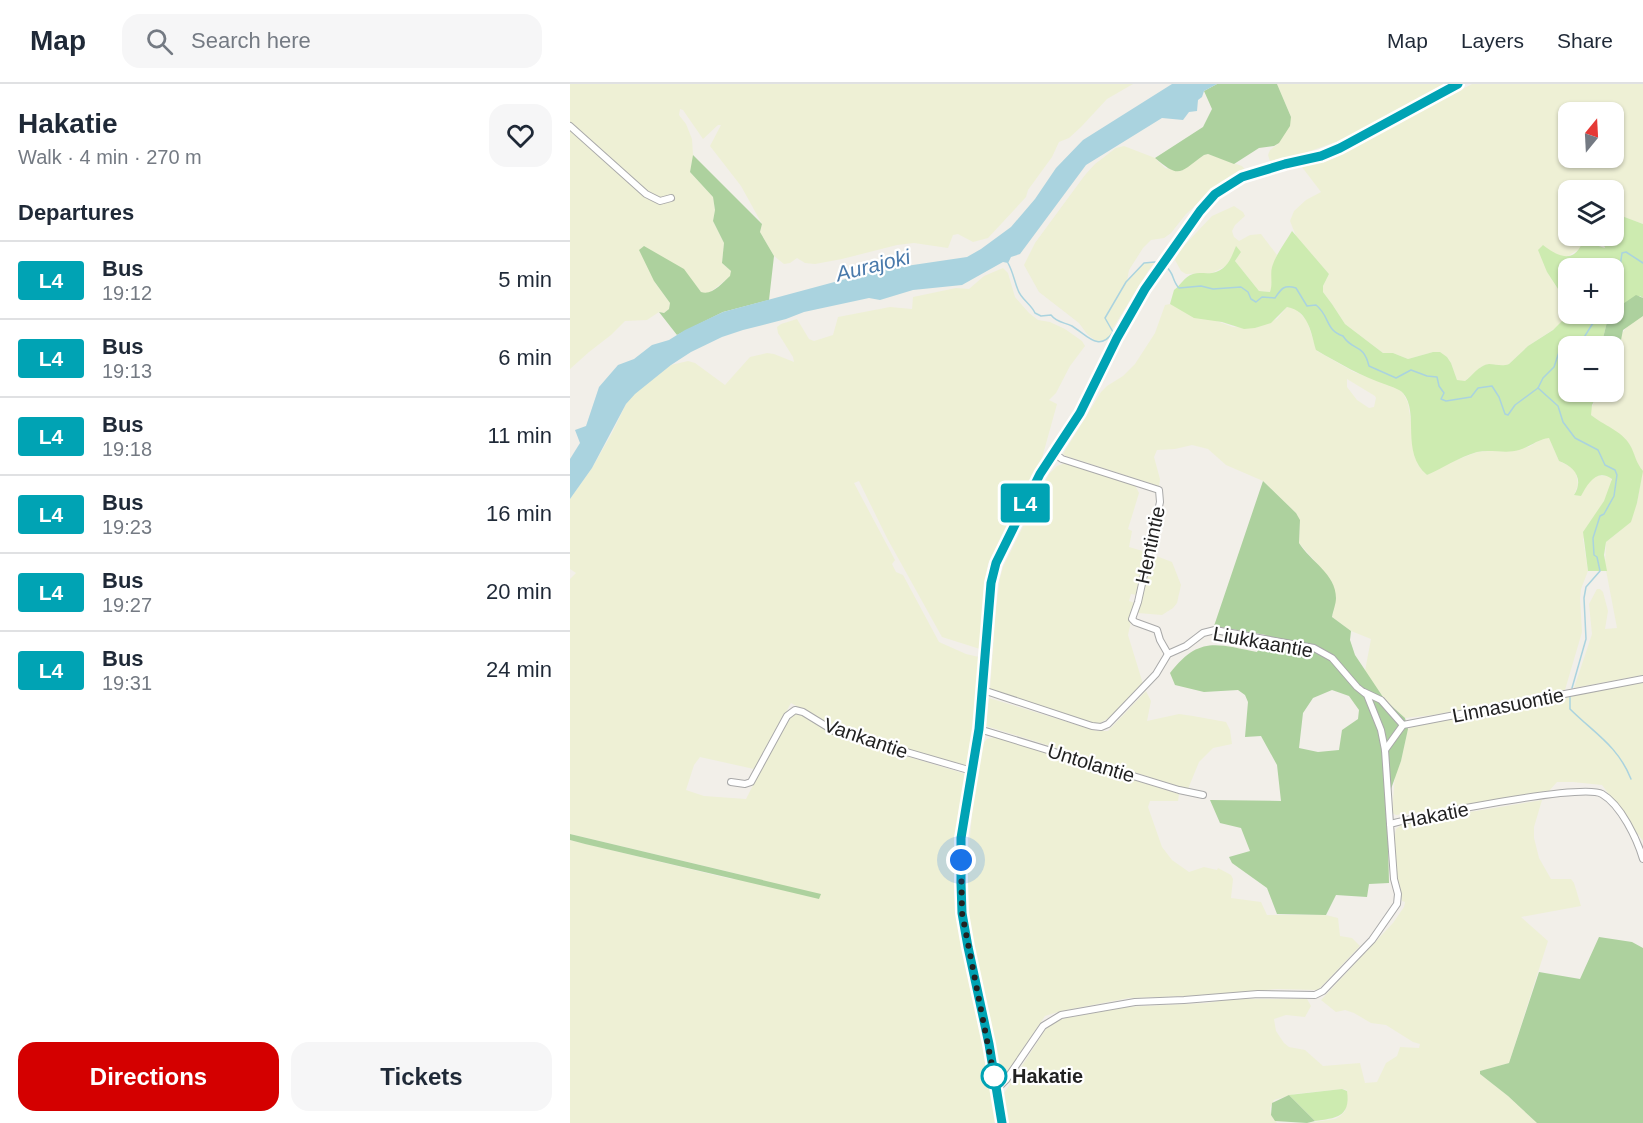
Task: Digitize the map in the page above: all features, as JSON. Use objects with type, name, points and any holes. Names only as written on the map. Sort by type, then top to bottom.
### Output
[{"type":"street","points":[[1002,1123],[989,1044],[962,913],[961,838],[979,729],[991,583],[996,563],[1040,474],[1080,413],[1117,338],[1145,289],[1200,211],[1215,194],[1242,177],[1321,156],[1340,148],[1458,84]]},
{"type":"street","points":[[570,126],[646,194],[660,201],[671,198]]},
{"type":"street","name":"Hentintie","points":[[1054,453],[1062,459],[1159,490],[1160,502],[1138,602],[1132,619],[1157,630],[1168,654]]},
{"type":"street","name":"Liukkaantie","points":[[983,690],[1101,727],[1108,724],[1156,674],[1168,654],[1186,646],[1210,630],[1314,648],[1332,658],[1364,692],[1374,709],[1385,750],[1390,824]]},
{"type":"street","name":"Linnasuontie","points":[[1403,725],[1643,679]]},
{"type":"street","points":[[1364,692],[1381,700],[1403,725],[1385,750]]},
{"type":"street","name":"Vankantie","points":[[731,782],[745,784],[751,782],[787,717],[795,710],[803,712],[834,731],[972,771]]},
{"type":"street","name":"Untolantie","points":[[979,729],[1179,790],[1203,795]]},
{"type":"street","name":"Hakatie","points":[[996,1090],[1006,1080],[1043,1026],[1061,1015],[1135,1002],[1258,994],[1315,995],[1323,991],[1371,940],[1397,904],[1398,894],[1390,824],[1531,797],[1591,791],[1601,793],[1616,807],[1637,840],[1643,859]]},
{"type":"green space","points":[[570,84],[1133,84],[1107,99],[1069,138],[1059,142],[1052,157],[1028,190],[1026,197],[988,238],[973,242],[958,234],[953,235],[948,248],[914,243],[897,245],[815,264],[805,263],[797,258],[784,264],[774,256],[760,232],[762,224],[741,186],[710,146],[721,125],[718,125],[703,139],[680,109],[679,115],[686,124],[692,139],[693,155],[690,172],[713,197],[715,210],[713,221],[724,243],[722,263],[731,271],[731,276],[705,294],[683,269],[654,281],[670,303],[669,309],[647,320],[625,321],[570,369]]},
{"type":"green space","points":[[1217,84],[1277,84],[1291,117],[1290,126],[1279,143],[1259,148],[1234,164],[1208,154],[1180,171],[1170,169],[1155,158],[1203,127],[1212,109],[1204,91]]},
{"type":"green space","points":[[1277,84],[1451,84],[1352,136],[1302,154],[1270,161],[1268,155],[1270,150],[1279,143],[1291,117]]},
{"type":"green space","points":[[1472,84],[1643,84],[1643,224],[1624,217],[1624,180],[1558,180],[1558,246],[1582,246],[1568,256],[1558,257],[1543,246],[1547,272],[1558,289],[1558,324],[1561,324],[1528,346],[1509,364],[1505,366],[1489,364],[1481,367],[1465,381],[1457,380],[1447,357],[1433,352],[1408,359],[1393,353],[1383,353],[1345,324],[1323,292],[1323,286],[1329,274],[1296,236],[1290,221],[1294,211],[1306,200],[1321,192],[1302,167],[1326,161]]},
{"type":"green space","points":[[1124,146],[1155,158],[1165,168],[1181,171],[1208,154],[1242,166],[1246,171],[1222,181],[1186,214],[1171,233],[1164,238],[1151,240],[1143,248],[1129,270],[1127,281],[1144,263],[1155,262],[1113,328],[1108,340],[1096,341],[1079,323],[1039,292],[1024,265],[1035,243],[1085,175],[1116,148]]},
{"type":"green space","points":[[693,155],[762,224],[760,232],[774,256],[769,300],[723,312],[677,335],[659,312],[664,313],[669,309],[670,303],[654,281],[639,250],[644,246],[684,269],[701,292],[705,293],[717,288],[730,276],[731,271],[722,263],[724,243],[713,221],[715,210],[713,197],[690,172]]},
{"type":"green space","points":[[1234,206],[1245,216],[1235,225],[1232,231],[1234,237],[1239,241],[1250,235],[1261,234],[1277,255],[1272,268],[1270,292],[1259,291],[1235,261],[1241,252],[1235,247],[1235,252],[1226,266],[1212,273],[1186,274],[1181,271],[1175,260],[1178,252],[1212,216]]},
{"type":"green space","points":[[1624,217],[1643,224],[1643,298],[1640,296],[1624,305],[1624,258],[1558,258],[1558,289],[1547,272],[1538,250],[1543,245],[1559,255],[1570,256],[1580,246],[1605,248],[1604,246],[1624,246]]},
{"type":"green space","points":[[1292,231],[1329,274],[1323,286],[1323,292],[1345,324],[1383,353],[1393,353],[1408,359],[1440,352],[1451,363],[1457,380],[1465,381],[1485,365],[1509,364],[1528,346],[1559,324],[1606,324],[1604,336],[1558,336],[1558,402],[1594,402],[1591,415],[1627,440],[1643,471],[1631,522],[1606,542],[1604,555],[1607,571],[1588,571],[1583,532],[1604,501],[1612,479],[1597,476],[1581,496],[1574,495],[1578,484],[1576,474],[1559,461],[1549,438],[1514,451],[1477,452],[1427,475],[1419,466],[1414,455],[1410,411],[1403,393],[1368,378],[1316,350],[1305,318],[1294,309],[1287,307],[1271,323],[1244,329],[1222,322],[1194,318],[1170,304],[1174,290],[1185,279],[1193,274],[1212,273],[1222,269],[1236,246],[1241,252],[1235,261],[1259,291],[1270,292],[1271,270],[1278,253]]},
{"type":"green space","points":[[1003,268],[1008,273],[1015,297],[1029,313],[1038,320],[1050,322],[1065,329],[1082,341],[1085,346],[1070,366],[1056,393],[1049,400],[1057,404],[1042,458],[1024,489],[988,564],[984,587],[980,649],[942,637],[887,538],[859,481],[854,483],[895,560],[892,564],[896,572],[903,575],[939,642],[979,657],[974,731],[968,766],[840,730],[791,703],[754,769],[700,757],[694,765],[686,790],[704,796],[746,799],[786,720],[792,714],[800,713],[839,736],[966,774],[957,831],[954,893],[996,1123],[570,1123],[570,840],[731,879],[759,879],[570,834],[570,579],[576,573],[570,569],[570,499],[592,468],[626,404],[634,394],[671,365],[688,361],[695,363],[725,385],[750,357],[767,353],[794,362],[778,333],[777,327],[781,324],[797,319],[809,339],[814,341],[833,335],[838,317],[890,307],[912,309],[913,297],[956,288],[969,289],[984,276]]},
{"type":"green space","points":[[1636,295],[1643,298],[1643,316],[1623,330],[1622,336],[1604,336],[1606,324],[1624,324],[1624,303]]},
{"type":"green space","points":[[1170,304],[1233,327],[1255,328],[1277,319],[1287,307],[1295,308],[1307,321],[1317,351],[1354,372],[1397,388],[1403,393],[1408,403],[1418,465],[1427,475],[1446,464],[1477,452],[1529,447],[1542,438],[1549,437],[1559,461],[1576,472],[1578,485],[1574,495],[1584,490],[1587,483],[1595,476],[1610,476],[1612,484],[1583,539],[1588,571],[1580,598],[1582,632],[1565,690],[1433,715],[1405,718],[1385,700],[1365,671],[1371,639],[1351,631],[1332,617],[1336,597],[1321,568],[1299,543],[1300,521],[1296,513],[1263,481],[1226,465],[1208,449],[1192,445],[1157,450],[1154,457],[1160,479],[1159,486],[1063,454],[1101,392],[1135,364],[1155,333],[1165,305]],"holes":[[[1347,379],[1375,396],[1374,407],[1369,408],[1357,400],[1347,387]]]},
{"type":"green space","points":[[1643,316],[1643,675],[1574,688],[1592,634],[1589,604],[1597,589],[1603,592],[1608,611],[1605,629],[1617,628],[1605,565],[1606,542],[1620,531],[1637,503],[1642,474],[1630,445],[1591,415],[1590,411],[1594,402],[1624,402],[1624,336],[1621,336],[1629,324]]},
{"type":"green space","points":[[1065,463],[1135,485],[1139,493],[1128,529],[1132,531],[1129,547],[1146,552],[1137,595],[1131,594],[1129,601],[1135,603],[1128,635],[1143,684],[1114,715],[1100,723],[1090,723],[990,689],[996,608],[1003,567],[1049,474],[1057,466]]},
{"type":"green space","points":[[1263,481],[1296,513],[1300,520],[1299,543],[1327,575],[1335,589],[1336,600],[1332,617],[1351,631],[1350,640],[1355,655],[1385,700],[1405,718],[1408,729],[1401,761],[1387,800],[1389,883],[1369,884],[1367,897],[1336,895],[1326,915],[1277,914],[1267,888],[1232,863],[1229,857],[1250,851],[1241,828],[1220,823],[1210,800],[1281,801],[1277,765],[1261,736],[1245,737],[1248,702],[1245,695],[1238,690],[1204,692],[1175,685],[1170,673],[1180,661],[1199,648],[1219,645],[1257,652],[1266,635],[1214,626]],"holes":[[[1332,690],[1349,696],[1359,710],[1358,719],[1342,730],[1339,750],[1318,752],[1299,748],[1303,713],[1313,698]]]},
{"type":"green space","points":[[1151,554],[1172,562],[1181,585],[1177,603],[1162,615],[1138,613]]},
{"type":"green space","points":[[1643,682],[1643,841],[1602,785],[1557,782],[1549,791],[1415,813],[1396,815],[1392,813],[1395,775],[1401,761],[1408,729],[1414,725]]},
{"type":"green space","points":[[1146,691],[1151,701],[1147,721],[1179,714],[1226,722],[1230,730],[1232,744],[1213,748],[1199,762],[1188,789],[986,726],[989,698],[1097,731],[1108,731]]},
{"type":"green space","points":[[995,737],[1179,794],[1178,801],[1150,801],[1148,807],[1162,847],[1172,860],[1189,872],[1204,867],[1217,870],[1218,868],[1231,875],[1233,879],[1231,898],[1261,902],[1267,915],[1326,915],[1338,918],[1340,936],[1352,938],[1360,946],[1318,990],[1277,989],[1129,998],[1045,1016],[1008,1071],[1000,1078],[970,936],[966,881],[973,803],[983,744],[987,739]]},
{"type":"green space","points":[[1542,800],[1534,827],[1539,858],[1551,879],[1571,879],[1581,906],[1521,917],[1548,941],[1509,1063],[1481,1071],[1480,1074],[1537,1123],[1307,1123],[1335,1119],[1340,1116],[1345,1111],[1347,1090],[1343,1089],[1295,1094],[1274,1100],[1270,1108],[1271,1115],[1277,1123],[1007,1123],[1003,1095],[1047,1027],[1066,1018],[1125,1007],[1207,1003],[1231,999],[1307,999],[1311,1006],[1305,1017],[1286,1015],[1274,1019],[1276,1031],[1284,1043],[1289,1047],[1305,1050],[1323,1066],[1360,1063],[1365,1083],[1377,1082],[1386,1063],[1397,1056],[1400,1047],[1419,1048],[1420,1044],[1386,1025],[1371,1023],[1345,1010],[1336,1012],[1321,1000],[1393,923],[1404,907],[1405,902],[1402,901],[1396,871],[1394,840],[1396,829],[1403,824],[1421,820]]},
{"type":"green space","points":[[570,834],[821,894],[819,899],[585,844],[570,840]]},
{"type":"green space","points":[[1599,937],[1632,942],[1643,948],[1643,1123],[1537,1123],[1480,1074],[1480,1071],[1509,1063],[1539,972],[1580,979]]},
{"type":"green space","points":[[1342,1089],[1347,1091],[1348,1100],[1344,1112],[1335,1117],[1315,1121],[1289,1095]]},
{"type":"green space","points":[[1289,1095],[1315,1121],[1307,1123],[1275,1121],[1271,1115],[1272,1103]]},
{"type":"water","points":[[1172,84],[1217,84],[1204,91],[1198,100],[1197,111],[1189,112],[1183,120],[1162,118],[1086,165],[1020,254],[1011,257],[1008,263],[1003,262],[962,285],[913,290],[880,300],[869,298],[804,312],[722,337],[691,352],[671,365],[626,404],[592,468],[570,499],[570,459],[580,443],[575,430],[586,426],[599,387],[618,365],[634,359],[652,345],[669,340],[723,312],[879,270],[967,257],[1011,227],[1035,199],[1056,168],[1083,140]]},
{"type":"waterway","points":[[1621,258],[1622,253],[1626,252],[1643,263]]},
{"type":"waterway","points":[[1008,263],[1019,293],[1035,313],[1041,316],[1051,315],[1056,320],[1072,326],[1098,342],[1108,338],[1113,332],[1105,318],[1126,282],[1144,263],[1155,262]]},
{"type":"waterway","points":[[1166,267],[1179,288],[1241,287],[1256,302],[1262,297],[1275,298],[1286,287],[1296,288],[1307,306],[1316,305],[1333,330],[1364,353],[1369,366],[1396,378],[1411,370],[1437,377],[1444,393],[1441,399],[1446,401],[1471,397],[1478,388],[1492,386],[1505,414],[1508,415],[1515,405],[1538,388],[1543,378],[1554,367],[1560,349],[1583,339],[1592,324]]},
{"type":"waterway","points":[[1538,388],[1558,406],[1563,422],[1575,438],[1598,450],[1605,465],[1615,470],[1617,475],[1614,496],[1604,514],[1600,516],[1593,538],[1594,555],[1597,557],[1600,571],[1586,587],[1584,598],[1586,639],[1572,688]]},
{"type":"waterway","points":[[1570,697],[1570,709],[1612,749],[1631,779]]},
{"type":"bus line","name":"L4","points":[[1002,1123],[989,1044],[962,913],[961,883],[961,838],[979,729],[991,583],[996,563],[1040,474],[1080,413],[1130,314],[1158,269],[1215,194],[1242,177],[1321,156],[1340,148],[1403,116],[1458,84]]},
{"type":"place","name":"Hakatie","points":[[994,1076]]},
{"type":"route","points":[[961,860],[962,913],[994,1076]]},
{"type":"water label","name":"Aurajoki","points":[[873,265]]}]
